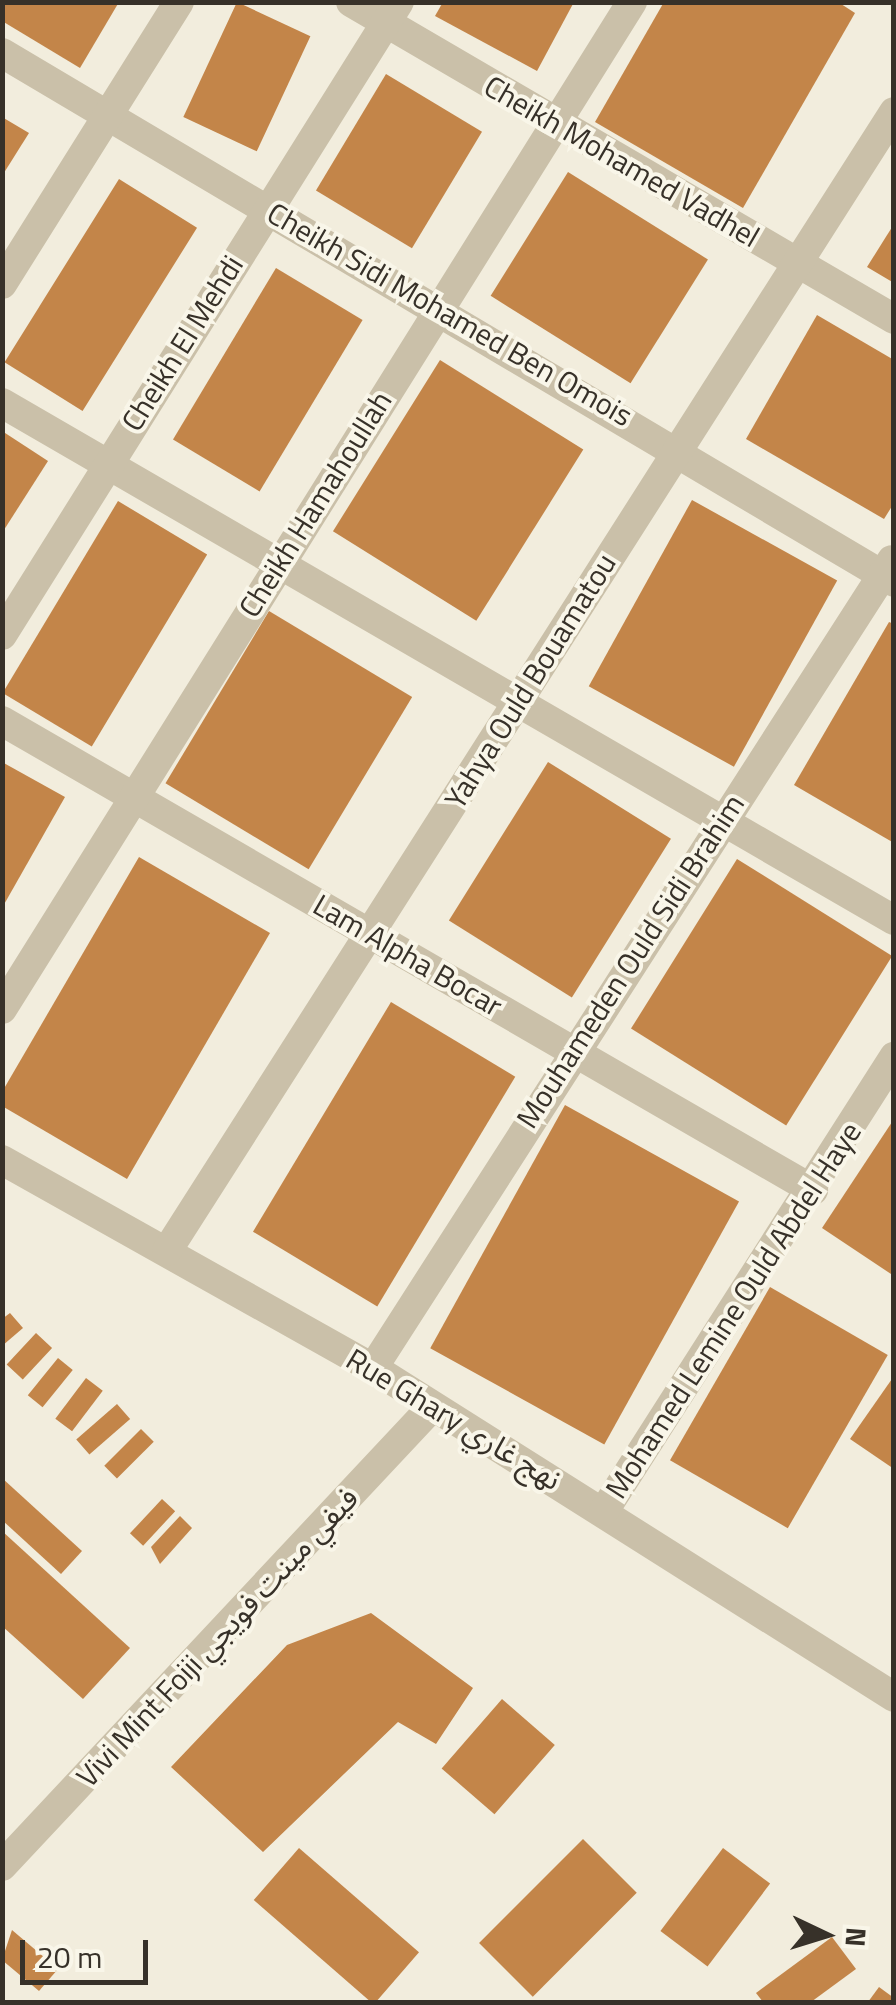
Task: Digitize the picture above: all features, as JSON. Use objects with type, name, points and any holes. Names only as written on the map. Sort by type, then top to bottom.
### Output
[{"type":"street","points":[[2,284],[179,2]]},
{"type":"street","name":"Cheikh Mohamed Vadhel","points":[[351,2],[392,13],[557,122],[894,319]]},
{"type":"street","name":"Cheikh Hamahoullah","points":[[2,1009],[632,2]]},
{"type":"street","name":"Cheikh El Mehdi","points":[[2,635],[106,463],[392,13]]},
{"type":"street","name":"Cheikh Sidi Mohamed Ben Omois","points":[[2,53],[890,571]]},
{"type":"street","name":"Yahya Ould Bouamatou","points":[[167,1251],[894,112]]},
{"type":"street","points":[[2,403],[894,920]]},
{"type":"street","name":"Mouhameden Ould Sidi Brahim","points":[[372,1368],[720,820],[890,571]]},
{"type":"street","name":"Lam Alpha Bocar","points":[[2,721],[813,1190]]},
{"type":"street","name":"Mohamed Lemine Ould Abdel Haye","points":[[604,1511],[813,1190],[894,1057]]},
{"type":"street","name":"Rue Ghary نهج غاري","points":[[2,1160],[372,1368],[894,1697]]},
{"type":"street","name":"Vivi Mint Foiji فيفي مينت فويجي","points":[[2,1866],[432,1407]]},
{"type":"building","points":[[2,2],[119,2],[80,68],[2,21]]},
{"type":"building","points":[[237,2],[310,36],[257,151],[183,117]]},
{"type":"building","points":[[443,2],[574,2],[537,71],[435,16]]},
{"type":"building","points":[[664,2],[838,2],[855,13],[743,208],[595,122]]},
{"type":"building","points":[[386,74],[482,132],[412,248],[316,191]]},
{"type":"building","points":[[2,117],[29,133],[2,176]]},
{"type":"building","points":[[568,172],[708,259],[631,383],[491,296]]},
{"type":"building","points":[[119,179],[197,228],[83,411],[5,362]]},
{"type":"building","points":[[894,224],[894,283],[867,267]]},
{"type":"building","points":[[276,268],[363,320],[260,491],[173,439]]},
{"type":"building","points":[[817,315],[894,360],[894,503],[884,519],[746,439]]},
{"type":"building","points":[[440,360],[583,450],[476,621],[333,531]]},
{"type":"building","points":[[2,431],[48,461],[2,533]]},
{"type":"building","points":[[692,500],[837,580],[734,767],[589,686]]},
{"type":"building","points":[[118,501],[207,555],[92,747],[3,693]]},
{"type":"building","points":[[269,611],[412,697],[309,869],[165,783]]},
{"type":"building","points":[[889,622],[894,624],[894,843],[794,785]]},
{"type":"building","points":[[2,762],[65,797],[2,908]]},
{"type":"building","points":[[548,762],[671,839],[572,997],[449,921]]},
{"type":"building","points":[[139,857],[270,933],[127,1179],[2,1106],[2,1092]]},
{"type":"building","points":[[737,859],[892,956],[786,1126],[631,1029]]},
{"type":"building","points":[[391,1002],[515,1077],[377,1306],[253,1232]]},
{"type":"building","points":[[565,1105],[739,1201],[604,1445],[430,1348]]},
{"type":"building","points":[[894,1119],[894,1276],[822,1228]]},
{"type":"building","points":[[770,1287],[888,1355],[788,1528],[670,1460]]},
{"type":"building","points":[[10,1313],[23,1328],[2,1346],[2,1319]]},
{"type":"building","points":[[36,1333],[52,1348],[23,1379],[7,1364]]},
{"type":"building","points":[[58,1358],[73,1370],[43,1407],[28,1395]]},
{"type":"building","points":[[894,1376],[894,1469],[850,1439]]},
{"type":"building","points":[[86,1378],[103,1391],[72,1431],[55,1419]]},
{"type":"building","points":[[117,1404],[130,1419],[89,1455],[76,1439]]},
{"type":"building","points":[[141,1429],[154,1442],[117,1478],[104,1466]]},
{"type":"building","points":[[2,1478],[82,1551],[61,1574],[2,1520]]},
{"type":"building","points":[[162,1499],[175,1511],[143,1546],[130,1533]]},
{"type":"building","points":[[180,1516],[192,1528],[160,1564],[151,1547]]},
{"type":"building","points":[[2,1531],[130,1648],[83,1699],[2,1626]]},
{"type":"building","points":[[371,1613],[473,1688],[436,1744],[398,1722],[263,1852],[171,1767],[287,1645]]},
{"type":"building","points":[[502,1699],[555,1745],[494,1814],[442,1768]]},
{"type":"building","points":[[583,1839],[637,1893],[533,1997],[479,1943]]},
{"type":"building","points":[[299,1848],[419,1952],[376,2002],[371,2002],[254,1900]]},
{"type":"building","points":[[723,1848],[770,1884],[708,1967],[660,1931]]},
{"type":"building","points":[[12,1930],[58,1969],[39,1991],[2,1960]]},
{"type":"building","points":[[832,1937],[856,1969],[811,2002],[763,2002],[756,1993]]},
{"type":"building","points":[[879,1987],[894,1998],[894,2002],[868,2002]]}]
